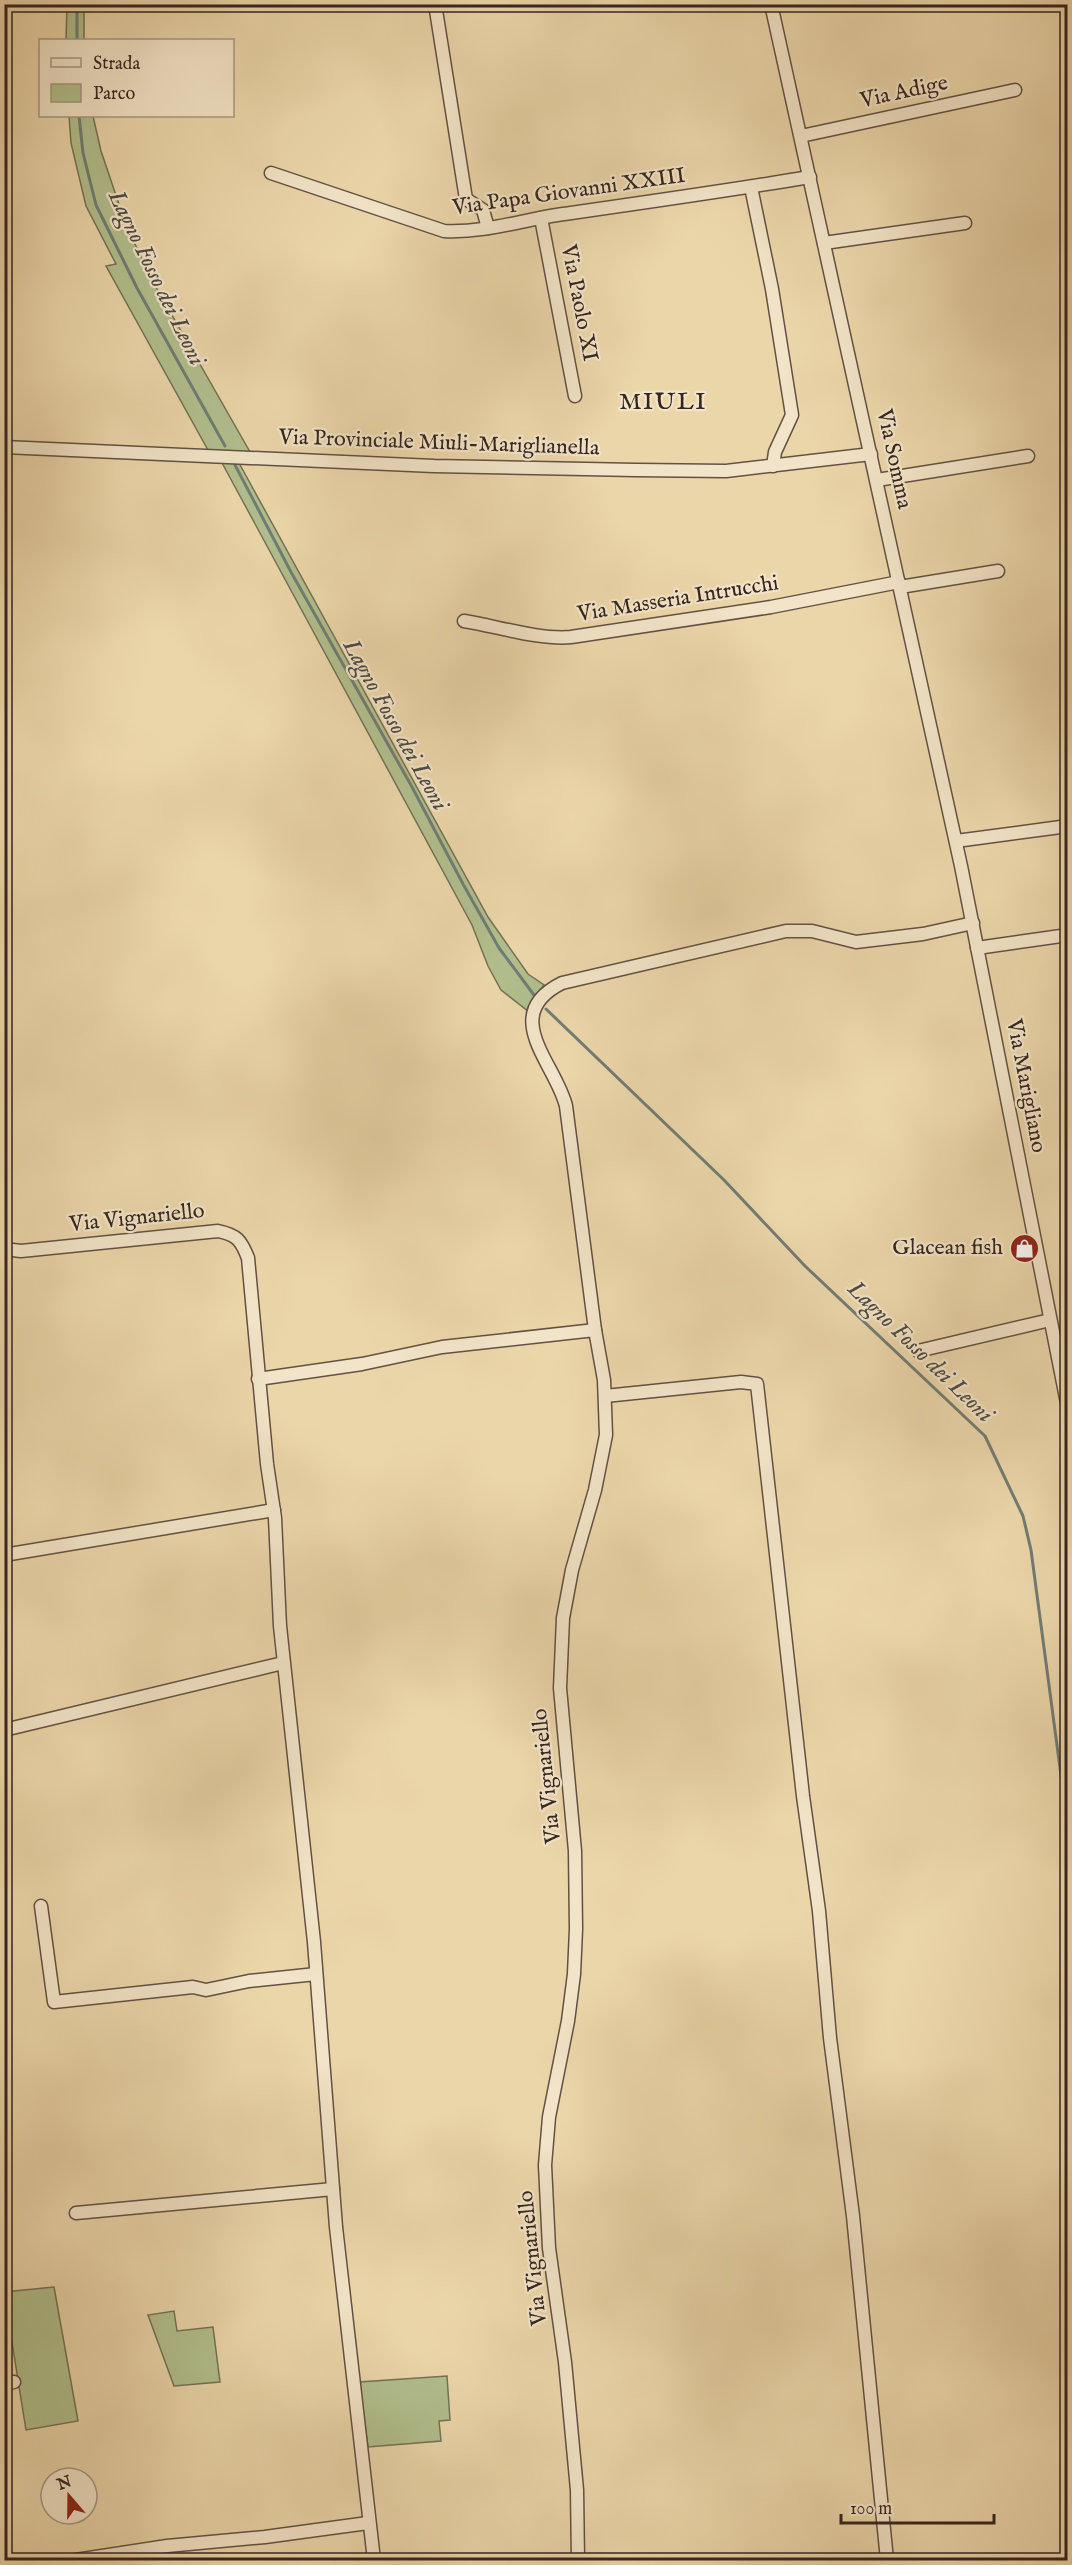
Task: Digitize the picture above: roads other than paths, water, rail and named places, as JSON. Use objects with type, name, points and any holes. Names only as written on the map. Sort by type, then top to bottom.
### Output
[{"type":"street","points":[[435,4],[466,199],[483,210],[488,228]]},
{"type":"street","name":"Via Somma","points":[[771,4],[973,923]]},
{"type":"street","name":"Via Adige","points":[[801,136],[1015,90]]},
{"type":"street","name":"Via Papa Giovanni XXIII","points":[[271,173],[444,231],[477,231],[541,218],[810,177]]},
{"type":"street","points":[[751,187],[772,289],[792,415],[775,452],[773,466]]},
{"type":"street","name":"Via Paolo XI","points":[[541,218],[575,396]]},
{"type":"street","points":[[824,243],[965,223]]},
{"type":"street","name":"Via Provinciale Miuli-Mariglianella","points":[[4,447],[446,466],[726,471],[871,454]]},
{"type":"street","points":[[877,480],[1028,456]]},
{"type":"street","name":"Via Masseria Intrucchi","points":[[464,621],[561,638],[771,607],[900,584],[998,571]]},
{"type":"street","points":[[956,841],[1068,826]]},
{"type":"street","name":"Via Vignariello","points":[[578,2560],[577,2490],[565,2362],[549,2248],[545,2165],[549,2117],[568,2021],[576,1929],[575,1851],[560,1689],[563,1618],[572,1570],[595,1490],[604,1448],[605,1396],[566,1106],[558,1081],[540,1054],[535,1040],[533,1020],[542,998],[562,983],[753,938],[798,930],[812,931],[856,942],[924,934],[973,923]]},
{"type":"street","name":"Via Marigliano","points":[[973,923],[1068,1408]]},
{"type":"street","points":[[977,948],[1068,935]]},
{"type":"street","name":"Via Vignariello","points":[[4,1249],[21,1251],[218,1231],[233,1234],[243,1245],[248,1258],[258,1379],[274,1510],[283,1663],[298,1783],[333,2189],[368,2523],[374,2560]]},
{"type":"street","points":[[918,1351],[1050,1320]]},
{"type":"street","points":[[258,1379],[362,1364],[442,1347],[595,1330]]},
{"type":"street","points":[[605,1396],[741,1382],[757,1384],[802,1784],[819,1911],[830,2038],[853,2216],[887,2560]]},
{"type":"street","points":[[4,1555],[274,1510]]},
{"type":"street","points":[[4,1730],[283,1663]]},
{"type":"street","points":[[41,1906],[54,2002],[193,1987],[207,1990],[249,1981],[316,1974]]},
{"type":"street","points":[[76,2213],[333,2189]]},
{"type":"street","points":[[76,2560],[167,2546],[265,2537],[368,2523]]},
{"type":"waterway","name":"Lagno Fosso dei Leoni","points":[[77,4],[77,39]]},
{"type":"waterway","name":"Lagno Fosso dei Leoni","points":[[79,117],[83,153],[96,205],[137,288],[225,446]]},
{"type":"waterway","name":"Lagno Fosso dei Leoni","points":[[235,465],[291,572],[412,787],[499,948],[534,995]]},
{"type":"waterway","name":"Lagno Fosso dei Leoni","points":[[546,1009],[724,1180],[805,1266],[985,1436],[1023,1516],[1031,1550],[1068,1828]]},
{"type":"place","name":"Glacean fish","points":[[1024,1248]]},
{"type":"district","name":"MIULI","points":[[663,402]]}]
